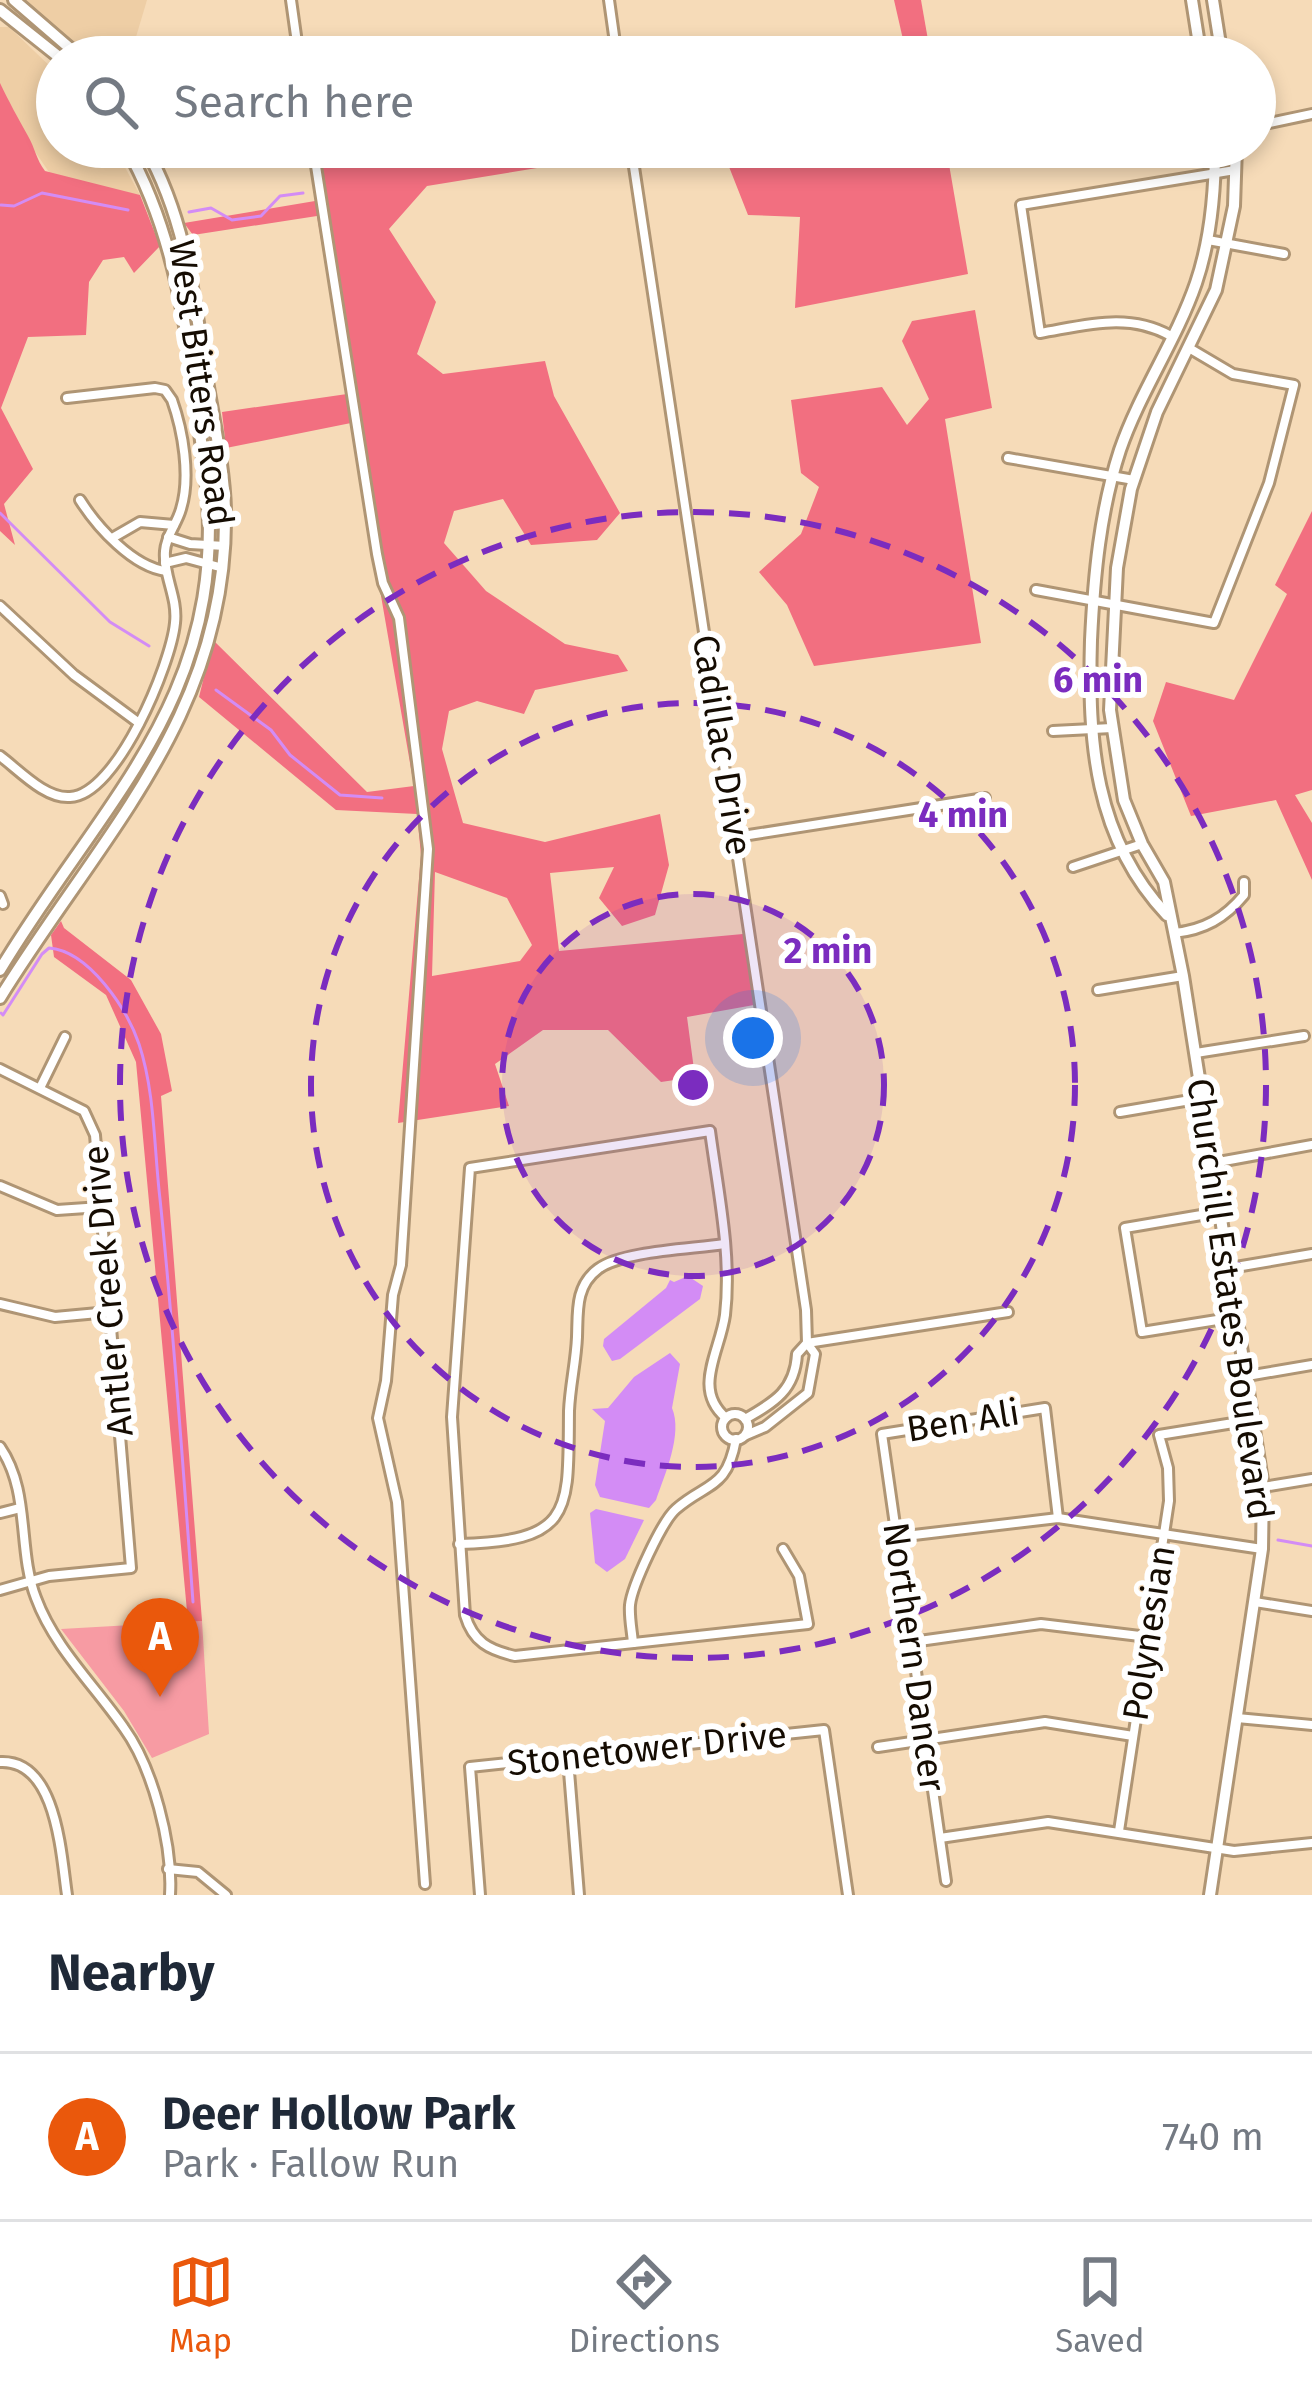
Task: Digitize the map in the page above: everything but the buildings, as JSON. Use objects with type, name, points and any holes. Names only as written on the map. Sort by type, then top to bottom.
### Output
[{"type":"street","points":[[14,0],[56,36]]},
{"type":"street","points":[[291,0],[296,36]]},
{"type":"street","points":[[609,0],[614,36]]},
{"type":"street","points":[[1192,0],[1198,36]]},
{"type":"street","points":[[1214,0],[1219,36]]},
{"type":"street","points":[[0,10],[36,39]]},
{"type":"street","points":[[1276,122],[1312,114]]},
{"type":"street","name":"West Bitters Road","points":[[0,970],[139,763],[177,693],[200,618],[208,566],[207,487],[167,244],[136,168]]},
{"type":"street","name":"West Bitters Road","points":[[0,998],[156,764],[190,700],[206,657],[223,568],[225,506],[199,328],[183,240],[154,168]]},
{"type":"street","points":[[316,168],[382,583],[399,618],[428,849],[400,1265],[378,1418],[397,1502],[425,1884]]},
{"type":"street","name":"Cadillac Drive","points":[[634,168],[806,1310],[807,1343],[815,1354],[813,1379]]},
{"type":"street","name":"Churchill Estates Boulevard","points":[[1170,917],[1146,892],[1104,806],[1091,732],[1094,598],[1113,476],[1137,404],[1196,282],[1208,240],[1214,168]]},
{"type":"street","points":[[1172,336],[1123,320],[1040,333],[1021,205],[1236,170]]},
{"type":"street","name":"Churchill Estates Boulevard","points":[[1210,1895],[1262,1549],[1263,1487],[1184,976],[1164,882],[1124,800],[1112,728],[1114,602],[1134,479],[1157,412],[1216,290],[1228,245],[1236,170]]},
{"type":"street","points":[[1208,240],[1284,254]]},
{"type":"street","points":[[184,331],[199,328]]},
{"type":"street","points":[[1036,590],[1214,623],[1269,483],[1294,385],[1232,374],[1189,349]]},
{"type":"street","points":[[0,756],[47,791],[74,798],[97,784],[139,723],[170,654],[176,601],[166,567],[168,537],[182,507],[186,476],[176,410],[165,390],[155,388],[67,398]]},
{"type":"street","points":[[1008,458],[1134,479]]},
{"type":"street","points":[[80,500],[143,564],[166,567],[186,558],[223,568]]},
{"type":"street","points":[[114,537],[140,521],[174,525]]},
{"type":"street","points":[[168,537],[224,546]]},
{"type":"street","points":[[186,558],[190,544]]},
{"type":"street","points":[[0,606],[74,675],[139,723]]},
{"type":"street","points":[[177,693],[190,700]]},
{"type":"street","points":[[1053,731],[1112,728]]},
{"type":"street","points":[[736,837],[985,798]]},
{"type":"street","points":[[1073,867],[1124,854],[1142,844]]},
{"type":"street","points":[[1174,933],[1218,920],[1244,895],[1244,882]]},
{"type":"street","points":[[10,952],[23,961]]},
{"type":"street","points":[[1099,990],[1184,976]]},
{"type":"street","points":[[1196,1054],[1304,1036]]},
{"type":"street","points":[[40,1088],[65,1037]]},
{"type":"street","name":"Antler Creek Drive","points":[[0,1069],[75,1105],[91,1120],[131,1568],[30,1579]]},
{"type":"street","points":[[1120,1112],[1203,1098]]},
{"type":"street","points":[[726,1418],[707,1391],[726,1309],[724,1244],[710,1131],[470,1168],[452,1418],[469,1628],[485,1646],[515,1656],[808,1624],[800,1576],[783,1549]]},
{"type":"street","points":[[1213,1162],[1312,1145]]},
{"type":"street","points":[[0,1186],[57,1210],[101,1207]]},
{"type":"street","points":[[1221,1212],[1125,1228],[1142,1332],[1238,1316]]},
{"type":"street","points":[[459,1544],[530,1538],[565,1504],[580,1292],[594,1272],[617,1261],[724,1244]]},
{"type":"street","points":[[1230,1268],[1312,1254]]},
{"type":"street","points":[[0,1304],[55,1317],[110,1312]]},
{"type":"street","points":[[633,1643],[630,1604],[665,1525],[676,1509],[704,1494],[723,1475],[745,1419],[774,1402],[795,1375],[797,1354],[807,1343],[1007,1312]]},
{"type":"street","points":[[1247,1376],[1312,1365]]},
{"type":"street","points":[[726,1418],[723,1432],[741,1437],[783,1415],[808,1393],[813,1379],[795,1375]]},
{"type":"street","points":[[774,1402],[783,1415]]},
{"type":"street","name":"Ben Ali","points":[[882,1433],[1045,1408],[1058,1518]]},
{"type":"street","points":[[726,1418],[734,1414],[745,1419]]},
{"type":"street","name":"Polynesian","points":[[1119,1831],[1165,1534],[1169,1478],[1159,1435],[1254,1420]]},
{"type":"street","name":"Northern Dancer","points":[[882,1433],[946,1881]]},
{"type":"street","points":[[0,1448],[16,1479],[30,1579],[50,1628],[139,1752],[155,1795],[170,1895]]},
{"type":"street","points":[[1263,1487],[1312,1479]]},
{"type":"street","points":[[0,1513],[20,1508]]},
{"type":"street","points":[[897,1537],[1058,1518],[1262,1549]]},
{"type":"street","points":[[0,1590],[30,1579]]},
{"type":"street","points":[[1255,1602],[1312,1611]]},
{"type":"street","points":[[912,1642],[1041,1624],[1149,1637]]},
{"type":"street","points":[[1237,1718],[1312,1725]]},
{"type":"street","points":[[878,1747],[1045,1722],[1133,1736]]},
{"type":"street","name":"Stonetower Drive","points":[[480,1895],[470,1767],[824,1730],[848,1895]]},
{"type":"street","points":[[568,1759],[579,1895]]},
{"type":"street","points":[[0,1762],[18,1763],[30,1771],[49,1800],[68,1895]]},
{"type":"street","points":[[940,1838],[1048,1822],[1242,1852],[1312,1843]]},
{"type":"street","points":[[168,1869],[198,1872],[226,1895]]},
{"type":"shaded area","points":[[24,0],[147,0],[136,36],[64,36]]},
{"type":"shaded area","points":[[894,0],[921,0],[927,36],[902,36]]},
{"type":"shaded area","points":[[0,27],[9,27],[36,53],[36,153],[9,114],[0,92]]},
{"type":"shaded area","points":[[0,83],[36,153],[36,168],[140,195],[160,246],[134,273],[124,257],[103,260],[89,282],[86,335],[28,337],[1,408],[33,469],[4,504],[15,545],[0,531]]},
{"type":"shaded area","points":[[46,168],[125,168],[140,195],[58,185]]},
{"type":"shaded area","points":[[311,168],[537,168],[427,186],[389,229],[436,302],[417,354],[443,374],[545,361],[554,396],[620,513],[597,540],[531,545],[503,499],[454,511],[444,543],[486,591],[565,644],[618,655],[628,671],[535,690],[524,714],[477,701],[449,711],[442,749],[463,823],[545,842],[660,814],[669,865],[655,915],[622,926],[599,898],[614,867],[550,873],[559,951],[743,934],[754,1005],[687,1017],[695,1077],[661,1082],[608,1030],[543,1030],[495,1064],[509,1106],[398,1123],[421,855],[417,814],[336,810],[199,697],[213,640],[367,792],[414,786],[351,423],[226,448],[222,412],[347,394],[317,216],[193,235],[184,223],[315,201]],"holes":[[[435,872],[507,898],[532,945],[520,961],[432,976]]]},
{"type":"shaded area","points":[[729,168],[950,168],[968,274],[795,308],[800,217],[748,215]]},
{"type":"shaded area","points":[[975,310],[992,408],[945,419],[981,643],[814,666],[787,605],[759,572],[801,534],[819,487],[801,473],[791,400],[882,387],[907,425],[929,399],[902,341],[912,321]]},
{"type":"shaded area","points":[[1312,511],[1312,790],[1295,795],[1312,823],[1312,880],[1276,800],[1191,816],[1153,721],[1166,682],[1234,700],[1287,594],[1275,585]]},
{"type":"shaded area","points":[[61,921],[131,980],[161,1034],[172,1091],[161,1096],[202,1621],[188,1622],[136,1062],[106,995],[54,957],[51,935]]},
{"type":"shaded area","points":[[688,1276],[703,1286],[700,1299],[612,1361],[604,1339],[670,1280]]},
{"type":"shaded area","points":[[670,1353],[680,1364],[672,1408],[675,1430],[656,1500],[649,1508],[600,1497],[595,1485],[605,1421],[592,1409],[608,1408],[634,1377]]},
{"type":"shaded area","points":[[596,1509],[644,1520],[625,1559],[607,1572],[595,1563],[590,1513]]},
{"type":"shaded area","points":[[202,1621],[209,1734],[152,1758],[124,1711],[61,1629]]},
{"type":"waterway","points":[[1,205],[14,206],[42,193],[128,210]]},
{"type":"waterway","points":[[189,212],[211,208],[232,220],[261,216],[280,196],[303,193]]},
{"type":"waterway","points":[[0,513],[110,622],[149,646]]},
{"type":"waterway","points":[[216,690],[271,730],[290,755],[340,795],[382,798]]},
{"type":"waterway","points":[[1,1013],[49,948],[92,970],[116,999],[139,1044],[153,1121],[193,1602]]},
{"type":"waterway","points":[[1278,1540],[1312,1546]]},
{"type":"place","name":"Deer Hollow Park","points":[[160,1697]]}]
